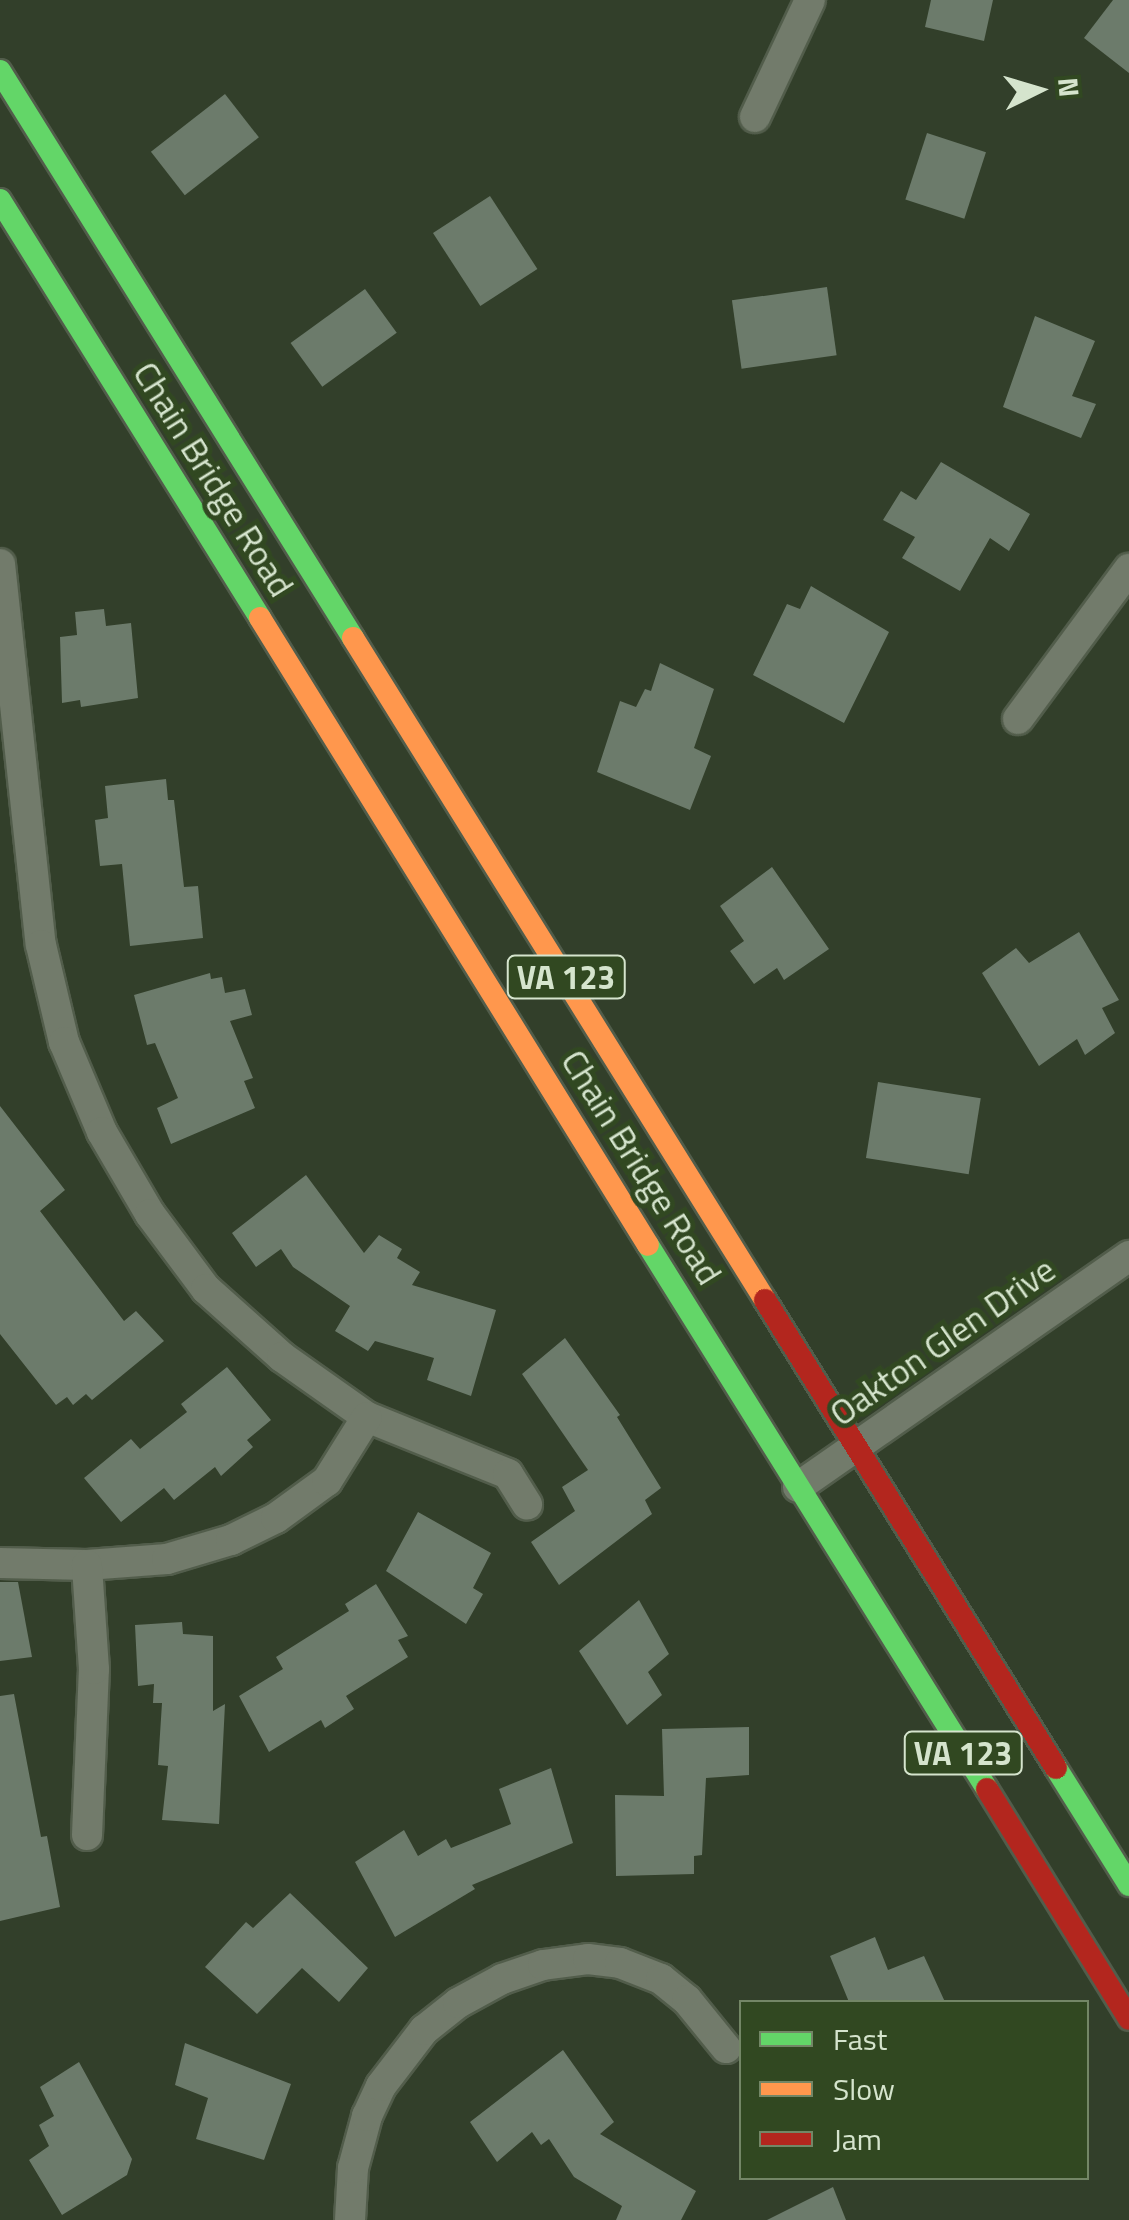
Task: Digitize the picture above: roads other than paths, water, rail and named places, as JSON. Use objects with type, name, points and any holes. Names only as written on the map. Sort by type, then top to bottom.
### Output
[{"type":"main road","name":"Chain Bridge Road","points":[[0,71],[1129,1885]]},
{"type":"main road","name":"Chain Bridge Road","points":[[0,200],[1129,2018]]},
{"type":"street","points":[[755,116],[810,0]]},
{"type":"street","points":[[0,564],[9,738],[41,946],[64,1042],[102,1132],[150,1214],[206,1288],[282,1357],[367,1418],[508,1474],[526,1506]]},
{"type":"street","points":[[1018,719],[1129,569]]},
{"type":"street","name":"Oakton Glen Drive","points":[[798,1487],[1129,1256]]},
{"type":"street","points":[[0,1563],[88,1565],[167,1559],[230,1540],[276,1518],[327,1481],[367,1418]]},
{"type":"street","points":[[87,1835],[94,1686],[88,1565]]},
{"type":"street","points":[[350,2220],[352,2168],[367,2116],[381,2086],[424,2030],[458,2003],[502,1979],[573,1961],[620,1963],[674,1990],[726,2048]]}]
